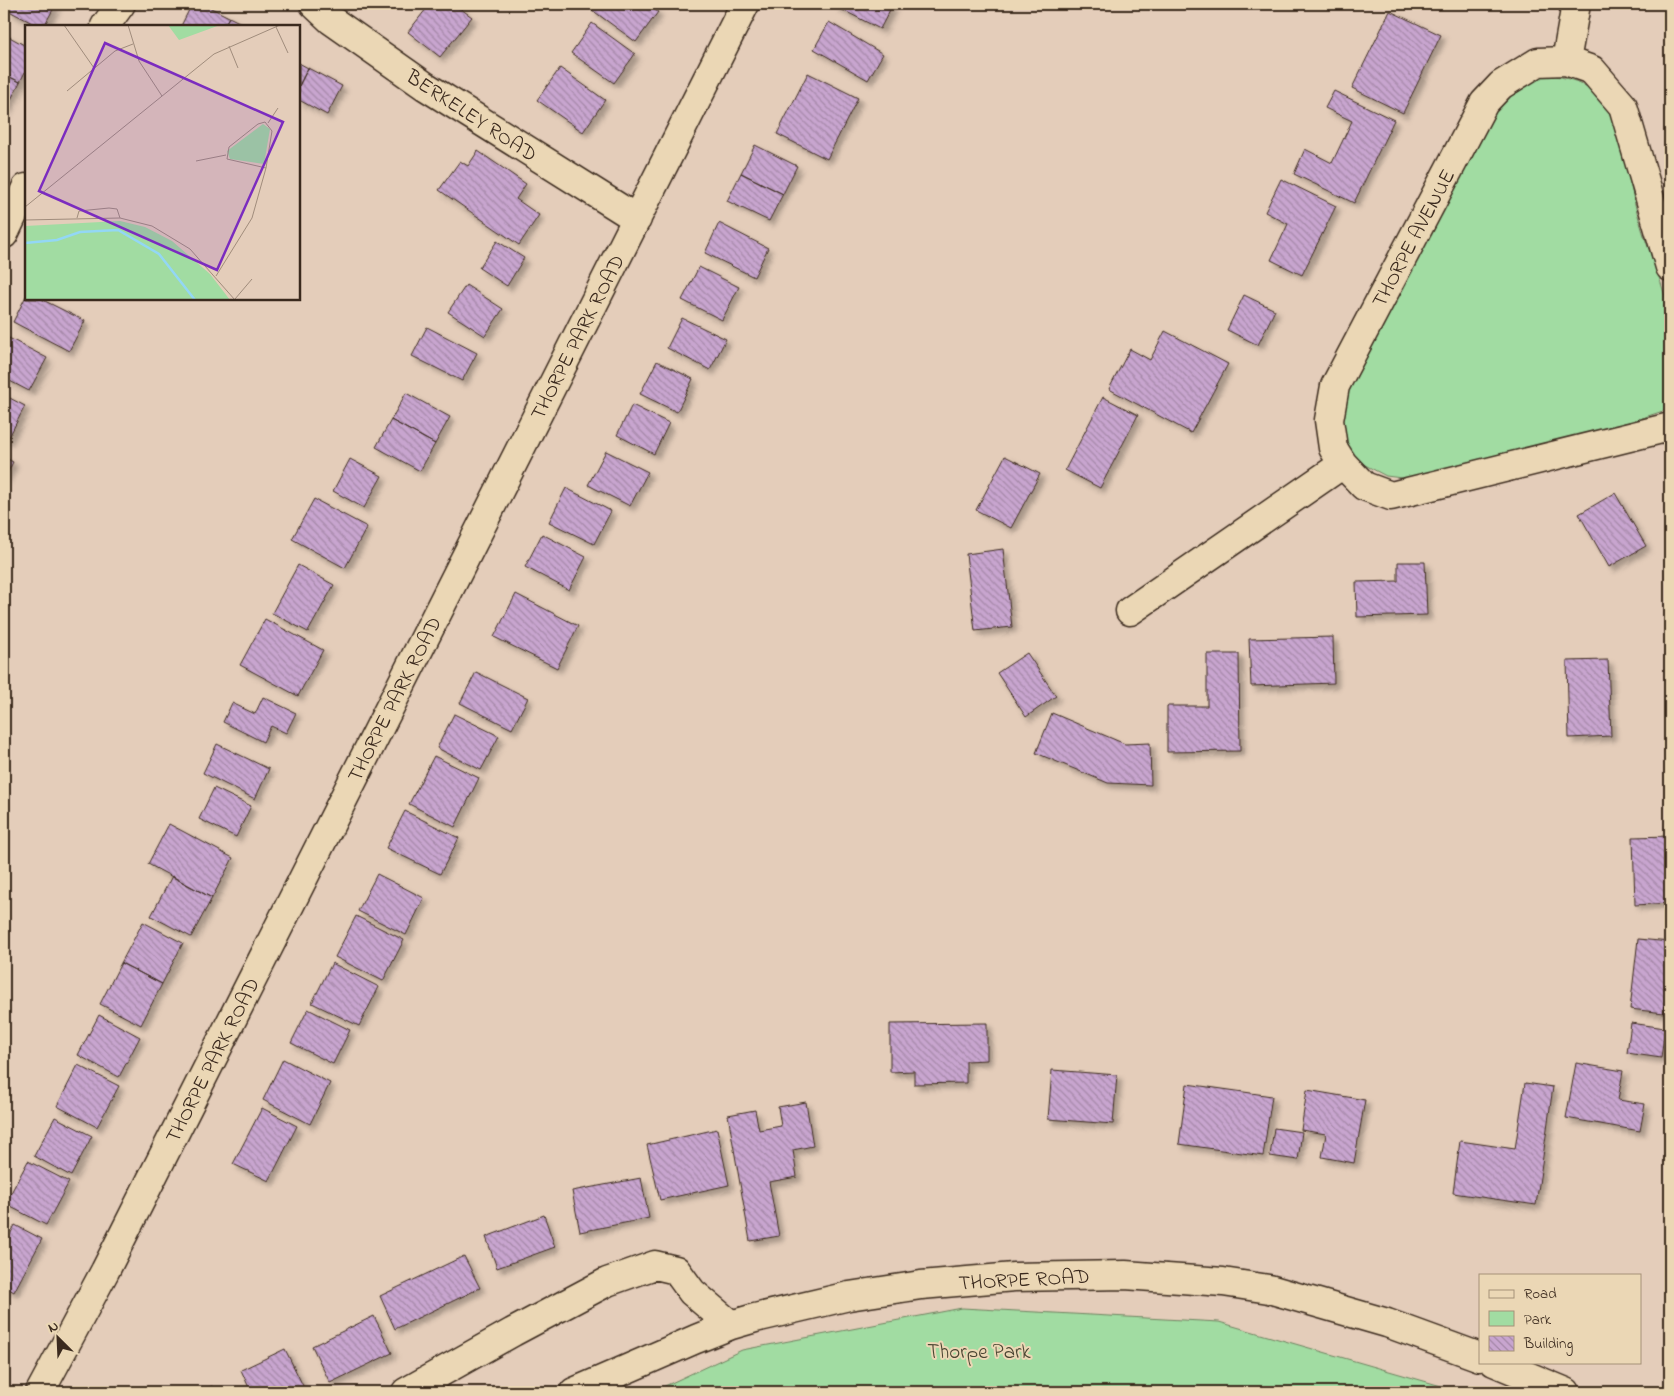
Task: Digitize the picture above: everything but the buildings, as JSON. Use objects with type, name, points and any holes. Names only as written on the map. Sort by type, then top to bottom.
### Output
[{"type":"street","points":[[106,25],[121,4]]},
{"type":"street","name":"BERKELEY ROAD","points":[[314,4],[331,20],[425,86],[636,219]]},
{"type":"street","name":"THORPE PARK ROAD","points":[[40,1392],[105,1271],[745,4]]},
{"type":"street","points":[[1566,61],[1576,4]]},
{"type":"street","name":"THORPE AVENUE","points":[[1670,267],[1623,106],[1592,70],[1566,61],[1538,62],[1501,85],[1484,104],[1335,386],[1328,420],[1333,448],[1343,464],[1364,486],[1391,496],[1670,427]]},
{"type":"street","points":[[4,234],[25,190]]},
{"type":"street","points":[[1130,611],[1343,464]]},
{"type":"street","points":[[406,1392],[608,1282],[655,1265],[676,1270],[692,1292],[730,1325]]},
{"type":"street","name":"THORPE ROAD","points":[[574,1392],[730,1325],[823,1302],[921,1285],[1014,1277],[1125,1275],[1223,1282],[1269,1289],[1387,1323],[1479,1357]]},
{"type":"street","points":[[1499,1364],[1566,1392]]},
{"type":"green space","points":[[1547,75],[1561,77],[1582,84],[1594,92],[1607,108],[1613,121],[1624,155],[1635,206],[1668,309],[1671,342],[1670,402],[1663,411],[1633,421],[1410,479],[1386,476],[1365,465],[1349,449],[1339,423],[1344,396],[1499,103],[1527,82]]},
{"type":"green space","name":"Thorpe Park","points":[[962,1308],[1219,1322],[1462,1392],[652,1392],[742,1350]]}]
